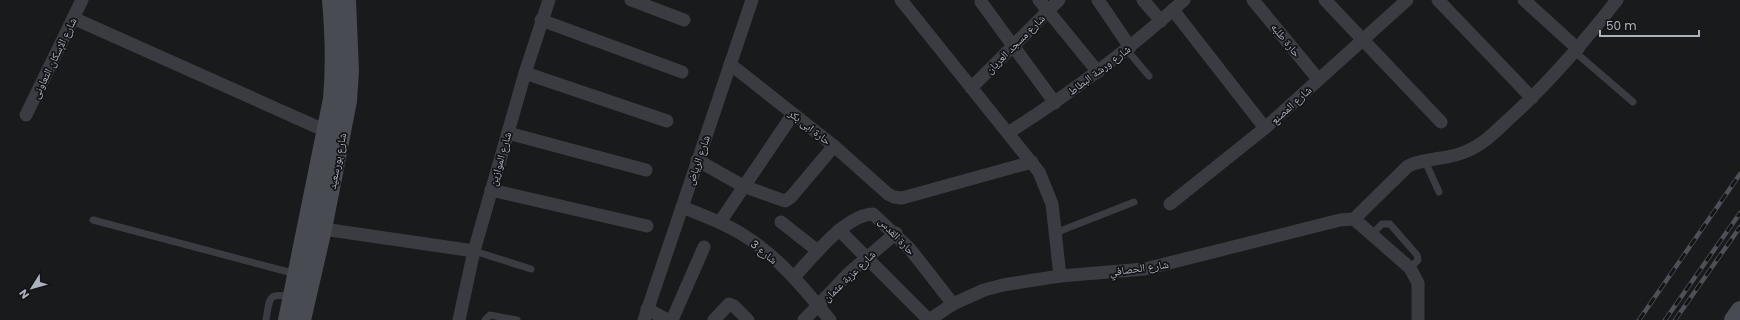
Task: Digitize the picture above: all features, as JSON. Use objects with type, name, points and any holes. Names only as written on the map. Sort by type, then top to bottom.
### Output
[{"type":"main road","name":"شارع بورسعيد","points":[[287,320],[332,99],[335,67],[334,1]]},
{"type":"main road","name":"شارع بورسعيد","points":[[302,320],[323,229],[348,100],[350,71],[334,1]]},
{"type":"main road","points":[[1733,320],[1740,310]]},
{"type":"street","name":"شارع الإسكان التعاونى","points":[[26,115],[82,0]]},
{"type":"street","name":"شارع الموازين","points":[[460,320],[474,252],[491,190],[525,72],[541,20],[549,0]]},
{"type":"street","points":[[631,0],[684,20]]},
{"type":"street","name":"شارع الرياض","points":[[645,314],[752,0]]},
{"type":"street","points":[[901,0],[1032,162],[1049,193],[1060,276]]},
{"type":"street","points":[[1039,0],[1098,72]]},
{"type":"street","name":"شارع مسجد العريان","points":[[971,88],[1059,0]]},
{"type":"street","points":[[1098,0],[1128,48]]},
{"type":"street","points":[[1143,0],[1161,21]]},
{"type":"street","name":"شارع ورشة البطاط","points":[[1008,133],[1055,103],[1098,72],[1161,21],[1184,0]]},
{"type":"street","name":"حارة طلبه","points":[[1253,0],[1318,79]]},
{"type":"street","points":[[1325,0],[1362,41],[1442,122]]},
{"type":"street","name":"شارع المصنع","points":[[1170,204],[1265,128],[1406,0]]},
{"type":"street","points":[[1438,0],[1532,98]]},
{"type":"street","points":[[1524,0],[1576,50]]},
{"type":"street","points":[[1418,320],[1418,283],[1410,268],[1354,219],[1403,170],[1413,164],[1456,155],[1476,147],[1532,98],[1576,50],[1616,0]]},
{"type":"street","points":[[981,2],[1055,103]]},
{"type":"street","points":[[1173,10],[1265,128]]},
{"type":"street","points":[[73,18],[326,131]]},
{"type":"street","points":[[541,20],[682,72]]},
{"type":"street","name":"حارة ابى بكر","points":[[730,64],[834,146],[894,198],[902,198],[1032,162]]},
{"type":"street","points":[[525,72],[667,121]]},
{"type":"street","points":[[720,222],[793,114]]},
{"type":"street","points":[[508,133],[646,170]]},
{"type":"street","points":[[697,160],[744,186],[779,200],[788,200],[834,146]]},
{"type":"street","points":[[491,190],[647,226]]},
{"type":"street","name":"شارع 3","points":[[682,207],[720,222],[741,233],[794,277],[830,320]]},
{"type":"street","name":"حارة القدس","points":[[794,277],[839,230],[867,215],[873,214],[896,233],[910,248],[953,304]]},
{"type":"street","name":"شارع الحصافي","points":[[929,320],[953,304],[984,290],[1003,285],[1060,276],[1145,269],[1340,220],[1354,219]]},
{"type":"street","points":[[781,222],[818,251]]},
{"type":"street","points":[[323,229],[474,252]]},
{"type":"street","points":[[839,230],[867,256],[929,320]]},
{"type":"street","name":"شارع عزبة عثمان","points":[[804,320],[867,256],[896,233]]},
{"type":"street","points":[[672,320],[704,247]]},
{"type":"street","points":[[714,320],[729,304],[734,306],[748,320]]},
{"type":"street","points":[[645,314],[668,320]]},
{"type":"lane","points":[[1128,48],[1149,76]]},
{"type":"lane","points":[[1576,50],[1634,102]]},
{"type":"lane","points":[[1425,161],[1439,192]]},
{"type":"lane","points":[[1055,233],[1134,202]]},
{"type":"lane","points":[[93,220],[297,274]]},
{"type":"lane","points":[[1372,234],[1382,224],[1390,224],[1417,255],[1418,260],[1410,268]]},
{"type":"lane","points":[[474,252],[531,269]]},
{"type":"lane","points":[[266,320],[270,298],[274,295],[292,297]]},
{"type":"lane","points":[[485,320],[490,315],[517,320]]},
{"type":"railway","points":[[1639,320],[1740,174]]},
{"type":"railway","points":[[1665,320],[1740,213]]},
{"type":"railway","points":[[1675,320],[1740,227]]}]
